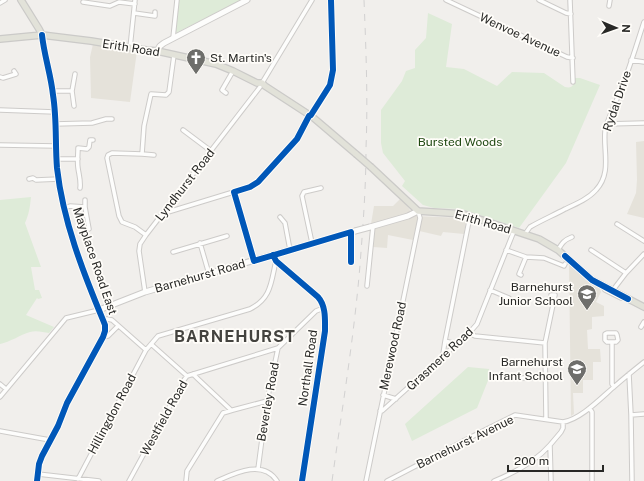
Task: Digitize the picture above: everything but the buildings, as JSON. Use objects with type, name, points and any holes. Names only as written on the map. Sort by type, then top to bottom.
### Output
[{"type":"main road","points":[[21,0],[42,35]]},
{"type":"main road","name":"Erith Road","points":[[0,39],[42,35],[91,41],[157,51],[216,64],[233,71],[261,85],[310,115],[326,127],[418,211],[457,213],[470,216],[525,234],[544,242],[558,250],[592,280],[644,307]]},
{"type":"street","points":[[0,3],[5,0]]},
{"type":"street","points":[[173,38],[176,0]]},
{"type":"street","points":[[157,51],[160,46],[173,38],[247,0]]},
{"type":"street","name":"Lyndhurst Road","points":[[145,292],[139,251],[140,244],[261,85],[312,0]]},
{"type":"street","points":[[166,210],[168,212],[250,187],[258,182],[297,139],[332,80],[331,0]]},
{"type":"street","name":"Wenvoe Avenue","points":[[446,0],[567,57],[573,58]]},
{"type":"street","points":[[539,0],[571,14]]},
{"type":"street","points":[[570,0],[573,82]]},
{"type":"street","points":[[609,6],[610,0]]},
{"type":"street","points":[[83,2],[110,6],[119,2],[135,2],[130,48]]},
{"type":"street","points":[[134,14],[155,16],[155,12]]},
{"type":"street","name":"Rydal Drive","points":[[525,234],[530,227],[581,201],[597,189],[605,172],[605,130],[620,93],[644,22]]},
{"type":"street","name":"Mayplace Road East","points":[[37,481],[41,456],[58,426],[67,403],[105,331],[105,325],[79,257],[65,208],[59,180],[53,91],[43,47],[42,35]]},
{"type":"street","points":[[142,154],[144,126],[151,94],[166,95],[169,92],[174,55]]},
{"type":"street","points":[[631,60],[644,62]]},
{"type":"street","points":[[226,93],[222,90],[233,71]]},
{"type":"street","points":[[0,77],[3,78],[15,72],[17,79]]},
{"type":"street","points":[[74,106],[72,91],[75,74]]},
{"type":"street","points":[[53,91],[72,91]]},
{"type":"street","points":[[0,110],[55,112]]},
{"type":"street","points":[[55,124],[92,123],[105,119],[112,119]]},
{"type":"street","points":[[607,124],[644,123]]},
{"type":"street","points":[[183,130],[211,151]]},
{"type":"street","points":[[80,188],[81,182],[78,148],[87,149],[89,147],[90,140],[93,140]]},
{"type":"street","points":[[0,145],[56,146]]},
{"type":"street","points":[[146,235],[135,227],[122,222],[119,216],[108,155],[112,153],[154,155]]},
{"type":"street","points":[[57,159],[78,159]]},
{"type":"street","points":[[29,178],[36,180],[59,180]]},
{"type":"street","points":[[312,243],[302,196],[304,192],[321,188]]},
{"type":"street","points":[[234,192],[254,261]]},
{"type":"street","points":[[85,200],[88,229]]},
{"type":"street","points":[[65,208],[70,206],[85,207]]},
{"type":"street","name":"Barnehurst Road","points":[[99,310],[145,292],[408,216],[418,211]]},
{"type":"street","name":"Merewood Road","points":[[366,481],[420,218],[418,211]]},
{"type":"street","points":[[444,355],[445,341],[470,216]]},
{"type":"street","points":[[280,217],[284,224],[290,250]]},
{"type":"street","points":[[617,224],[644,241]]},
{"type":"street","points":[[367,286],[372,226]]},
{"type":"street","name":"Grasmere Road","points":[[380,411],[396,399],[477,324],[514,231]]},
{"type":"street","points":[[350,262],[353,232]]},
{"type":"street","points":[[173,252],[227,236]]},
{"type":"street","points":[[558,250],[562,242],[572,237]]},
{"type":"street","points":[[200,243],[209,274]]},
{"type":"street","points":[[506,250],[526,257],[544,258],[565,266]]},
{"type":"street","points":[[591,250],[626,273]]},
{"type":"street","points":[[613,290],[626,273],[644,254]]},
{"type":"street","points":[[273,255],[276,261],[318,297],[323,303],[324,308]]},
{"type":"street","points":[[521,274],[519,274],[526,257]]},
{"type":"street","points":[[187,376],[151,344],[158,336],[254,307],[266,295],[270,287],[276,261]]},
{"type":"street","points":[[490,290],[509,298]]},
{"type":"street","points":[[605,290],[620,298],[624,296]]},
{"type":"street","points":[[546,419],[545,343],[555,295],[552,295]]},
{"type":"street","name":"Beverley Road","points":[[258,469],[267,401],[278,348],[316,311],[324,308]]},
{"type":"street","name":"Northall Road","points":[[302,481],[325,331],[324,308]]},
{"type":"street","points":[[0,396],[66,318],[99,310]]},
{"type":"street","points":[[103,320],[112,320],[146,350]]},
{"type":"street","points":[[641,328],[644,322]]},
{"type":"street","points":[[103,337],[108,336],[118,326]]},
{"type":"street","points":[[470,332],[475,336],[545,343]]},
{"type":"street","points":[[445,341],[456,344]]},
{"type":"street","points":[[612,342],[612,384],[614,387]]},
{"type":"street","name":"Hillingdon Road","points":[[78,479],[146,350],[151,344]]},
{"type":"street","name":"Westfield Road","points":[[129,481],[187,376],[278,348]]},
{"type":"street","points":[[494,481],[519,469],[543,453],[561,432],[563,422],[572,419],[590,408],[644,362]]},
{"type":"street","points":[[193,374],[231,410]]},
{"type":"street","points":[[629,374],[632,481]]},
{"type":"street","points":[[513,378],[545,378]]},
{"type":"street","points":[[0,384],[6,389]]},
{"type":"street","points":[[383,395],[396,399]]},
{"type":"street","points":[[186,481],[187,471],[223,413],[267,401]]},
{"type":"street","points":[[590,408],[592,412],[592,481]]},
{"type":"street","points":[[631,415],[644,414]]},
{"type":"street","name":"Barnehurst Avenue","points":[[387,481],[515,415],[563,422]]},
{"type":"street","points":[[0,431],[50,440]]},
{"type":"street","points":[[550,445],[551,481]]},
{"type":"street","points":[[217,481],[245,470],[258,469],[269,473],[277,481]]},
{"type":"street","points":[[38,474],[99,481]]},
{"type":"shaded area","points":[[93,44],[137,51],[130,102],[91,98],[90,57]]},
{"type":"shaded area","points":[[644,141],[644,218],[627,214],[636,193],[636,142]]},
{"type":"shaded area","points":[[400,199],[414,216],[464,218],[466,221],[464,234],[443,232],[441,236],[415,230],[413,240],[388,235],[387,248],[373,247],[375,224],[371,224],[374,206],[393,206]]},
{"type":"shaded area","name":"Barnehurst Junior School","points":[[569,264],[587,281],[600,289],[601,292],[596,302],[604,306],[604,316],[592,317],[592,329],[587,330],[588,349],[600,349],[601,362],[593,362],[593,380],[583,380],[583,393],[573,393],[574,414],[571,416]]},
{"type":"green space","points":[[178,0],[241,0],[174,34]]},
{"type":"green space","name":"Bursted Woods","points":[[428,13],[452,24],[446,67],[464,69],[497,86],[512,72],[544,73],[565,87],[573,86],[575,78],[580,78],[600,85],[566,163],[519,228],[461,209],[434,208],[423,205],[402,186],[405,181],[383,153],[381,143],[381,110],[402,81],[406,71],[415,68],[415,50],[426,38]]},
{"type":"green space","points":[[31,197],[25,223],[41,267],[31,267],[35,290],[39,290],[42,298],[37,298],[26,315],[54,327],[49,333],[32,331],[0,344],[0,200]]},
{"type":"green space","points":[[468,367],[489,369],[489,378],[477,408],[412,441],[405,424]]},
{"type":"railway","points":[[332,481],[348,373],[360,265],[363,221],[367,111],[364,0]]},
{"type":"cycle path","points":[[311,115],[330,85],[333,70],[331,0]]},
{"type":"cycle path","points":[[37,481],[39,464],[42,456],[58,426],[67,403],[105,331],[105,325],[81,265],[64,207],[57,168],[54,104],[51,80],[42,35]]},
{"type":"cycle path","points":[[309,116],[297,139],[258,182],[250,187],[234,192],[254,261],[351,232],[351,262]]},
{"type":"cycle path","points":[[273,255],[276,261],[318,297],[321,301],[324,313],[325,331],[302,481]]},
{"type":"cycle path","points":[[565,256],[592,280],[628,299]]},
{"type":"place","name":"St. Martin's","points":[[196,75]]},
{"type":"place","name":"Barnehurst Junior School","points":[[587,311]]},
{"type":"place","name":"Barnehurst Infant School","points":[[577,386]]},
{"type":"district","name":"BARNEHURST","points":[[235,336]]}]
